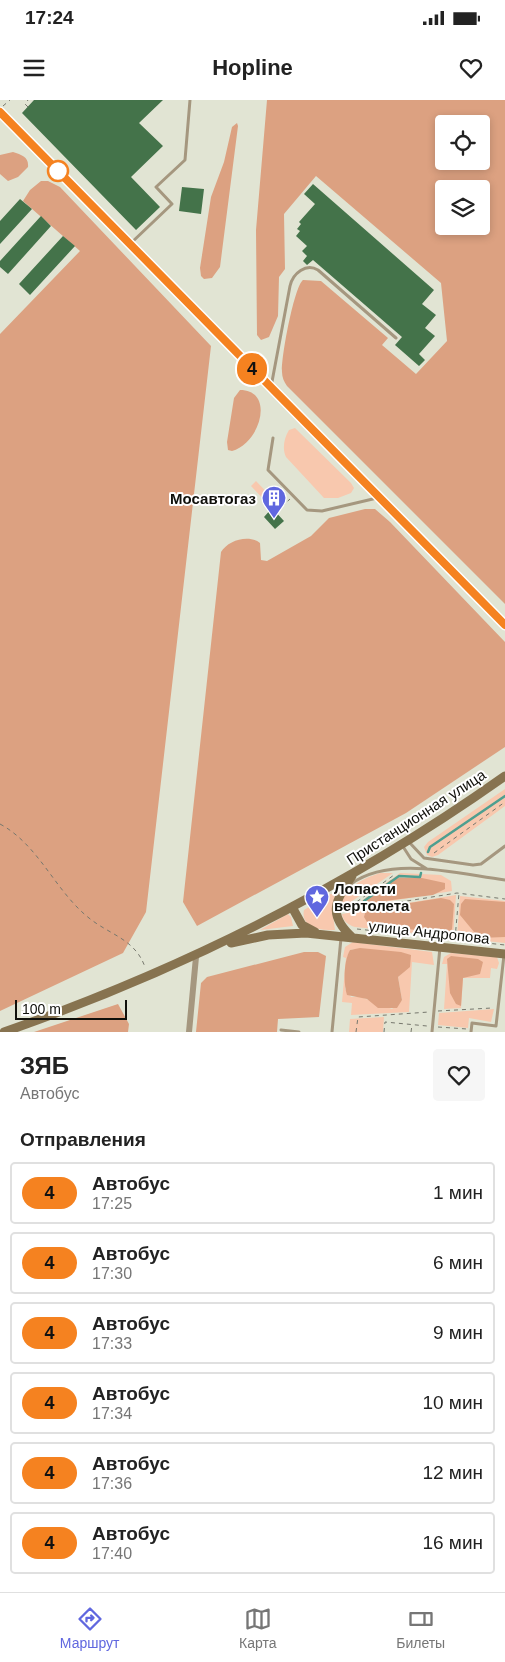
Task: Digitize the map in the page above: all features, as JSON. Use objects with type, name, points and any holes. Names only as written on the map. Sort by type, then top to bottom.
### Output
[{"type":"main road","name":"Пристанционная улица","points":[[210,950],[354,874],[406,843],[505,776]]},
{"type":"main road","points":[[353,933],[342,928],[336,916],[336,902],[354,874]]},
{"type":"main road","name":"улица Андропова","points":[[292,907],[302,925],[320,934]]},
{"type":"main road","name":"улица Андропова","points":[[210,950],[268,935],[320,934],[341,936],[353,933],[505,954]]},
{"type":"main road","points":[[4,1032],[148,977],[210,950]]},
{"type":"street","points":[[0,111],[505,625]]},
{"type":"street","points":[[189,1032],[196,956]]},
{"type":"lane","points":[[130,244],[172,204],[156,187],[185,160],[190,100]]},
{"type":"lane","points":[[271,388],[290,286],[296,275],[304,268],[318,270],[396,338]]},
{"type":"lane","points":[[273,438],[268,470],[305,509],[312,512],[379,497]]},
{"type":"lane","points":[[406,843],[426,859],[477,865],[505,846]]},
{"type":"lane","points":[[406,843],[416,864],[432,871]]},
{"type":"lane","points":[[341,893],[359,878],[373,872],[392,868],[505,880]]},
{"type":"lane","points":[[332,1032],[341,936]]},
{"type":"lane","points":[[432,1032],[440,946]]},
{"type":"lane","points":[[469,1031],[472,1023],[496,1026],[505,954]]},
{"type":"lane","points":[[281,1030],[300,1032]]},
{"type":"path","points":[[0,111],[10,100]]},
{"type":"path","points":[[28,100],[25,104],[28,107]]},
{"type":"path","points":[[276,512],[292,496]]},
{"type":"path","points":[[426,859],[505,802]]},
{"type":"path","points":[[0,824],[30,848],[71,903],[91,920],[135,948],[141,955],[148,977]]},
{"type":"path","points":[[344,911],[397,873]]},
{"type":"path","points":[[455,940],[459,893]]},
{"type":"path","points":[[340,912],[459,893],[505,898]]},
{"type":"path","points":[[353,933],[505,945]]},
{"type":"path","points":[[356,1032],[358,1017],[498,1008]]},
{"type":"path","points":[[384,1032],[386,1015]]},
{"type":"path","points":[[386,1022],[469,1031]]},
{"type":"path","points":[[411,1032],[412,1024]]},
{"type":"shaded area","points":[[267,100],[505,100],[505,604],[287,386],[282,376],[282,364],[289,323],[299,285],[303,280],[321,281],[388,338],[382,345],[416,374],[447,341],[441,283],[316,176],[284,214],[285,269],[279,277],[278,316],[269,337],[261,340],[257,335],[256,230]]},
{"type":"shaded area","points":[[237,123],[220,267],[212,278],[204,279],[201,276],[200,268],[211,197],[224,162],[232,127]]},
{"type":"shaded area","points":[[13,152],[22,155],[26,159],[28,167],[18,177],[8,181],[0,174],[0,155]]},
{"type":"shaded area","points":[[41,181],[48,181],[60,187],[211,346],[146,912],[123,953],[0,1011],[0,334],[80,251],[23,201],[30,190]]},
{"type":"shaded area","points":[[240,390],[251,392],[258,398],[260,417],[257,428],[250,438],[242,446],[232,451],[228,450],[227,442],[234,398]]},
{"type":"shaded area","points":[[295,428],[351,483],[354,488],[351,493],[338,498],[324,498],[286,457],[284,443],[286,436],[289,430]]},
{"type":"shaded area","points":[[256,481],[280,506],[275,511],[251,486]]},
{"type":"shaded area","points":[[365,509],[375,509],[390,522],[505,642],[505,747],[406,813],[197,926],[183,902],[221,552],[228,544],[250,539],[260,543],[261,560],[267,561],[311,536],[329,518]]},
{"type":"shaded area","points":[[505,789],[505,806],[438,855],[432,857],[427,855],[424,847],[428,842]]},
{"type":"shaded area","points":[[380,873],[393,873],[339,910],[343,896],[353,886],[366,878]]},
{"type":"shaded area","points":[[400,873],[441,875],[451,881],[452,891],[353,907]]},
{"type":"shaded area","points":[[422,878],[445,883],[445,889],[433,895],[368,903],[366,898],[391,880]]},
{"type":"shaded area","points":[[330,894],[335,894],[332,909],[335,930],[318,929],[309,925],[305,921],[304,910]]},
{"type":"shaded area","points":[[456,895],[453,937],[355,927],[343,919],[342,914]]},
{"type":"shaded area","points":[[460,896],[505,901],[505,943],[457,938]]},
{"type":"shaded area","points":[[441,898],[450,900],[454,904],[452,929],[448,934],[376,925],[367,922],[364,917],[366,910]]},
{"type":"shaded area","points":[[465,899],[505,902],[505,937],[479,938],[460,915],[461,904]]},
{"type":"shaded area","points":[[288,914],[291,917],[293,926],[260,930]]},
{"type":"shaded area","points":[[353,942],[432,952],[434,965],[412,962],[409,1012],[351,1015],[352,1003],[342,1002],[346,958],[343,957],[345,947]],"holes":[[[354,949],[403,972],[398,977],[402,1000],[392,1009],[361,997],[351,997],[345,989],[347,957],[350,950]]]},
{"type":"shaded area","points":[[360,948],[401,952],[411,955],[410,967],[398,977],[402,1000],[397,1008],[378,1008],[367,999],[347,995],[345,978],[346,960],[350,950]]},
{"type":"shaded area","points":[[304,952],[318,952],[326,956],[319,1017],[278,1019],[277,1032],[196,1032],[201,983],[207,977]]},
{"type":"shaded area","points":[[451,953],[497,957],[499,963],[497,969],[491,968],[490,978],[463,978],[461,1008],[444,1009],[447,964],[442,964],[444,957]]},
{"type":"shaded area","points":[[451,956],[478,959],[483,962],[480,974],[463,978],[461,1006],[456,1004],[450,993],[447,959]]},
{"type":"shaded area","points":[[118,1004],[129,1024],[128,1032],[34,1032]]},
{"type":"shaded area","points":[[494,1009],[491,1022],[469,1018],[468,1028],[438,1025],[439,1013]]},
{"type":"shaded area","points":[[384,1017],[383,1032],[349,1032],[350,1019]]},
{"type":"building","points":[[34,100],[163,100],[139,123],[163,146],[131,177],[160,207],[136,230],[22,113]]},
{"type":"building","points":[[313,184],[434,290],[422,304],[436,315],[425,328],[435,336],[419,354],[425,360],[419,366],[395,345],[402,337],[313,260],[307,265],[303,261],[307,256],[302,251],[307,246],[296,236],[300,231],[297,229],[301,224],[299,222],[315,204],[304,194]]},
{"type":"building","points":[[182,187],[204,189],[201,214],[179,211]]},
{"type":"building","points":[[20,199],[32,209],[0,244],[0,221]]},
{"type":"building","points":[[41,216],[51,226],[8,274],[0,267],[0,261]]},
{"type":"building","points":[[63,236],[75,246],[30,295],[19,284]]},
{"type":"building","name":"Мосавтогаз","points":[[272,508],[284,521],[275,529],[264,517]]},
{"type":"waterway","points":[[428,852],[430,847],[505,796]]},
{"type":"waterway","points":[[364,901],[399,876],[420,877],[421,873]]},
{"type":"bus line","name":"4","points":[[0,112],[505,625]]},
{"type":"place","name":"Мосавтогаз","points":[[274,519]]},
{"type":"place","name":"Лопасти вертолета","points":[[317,918]]}]
